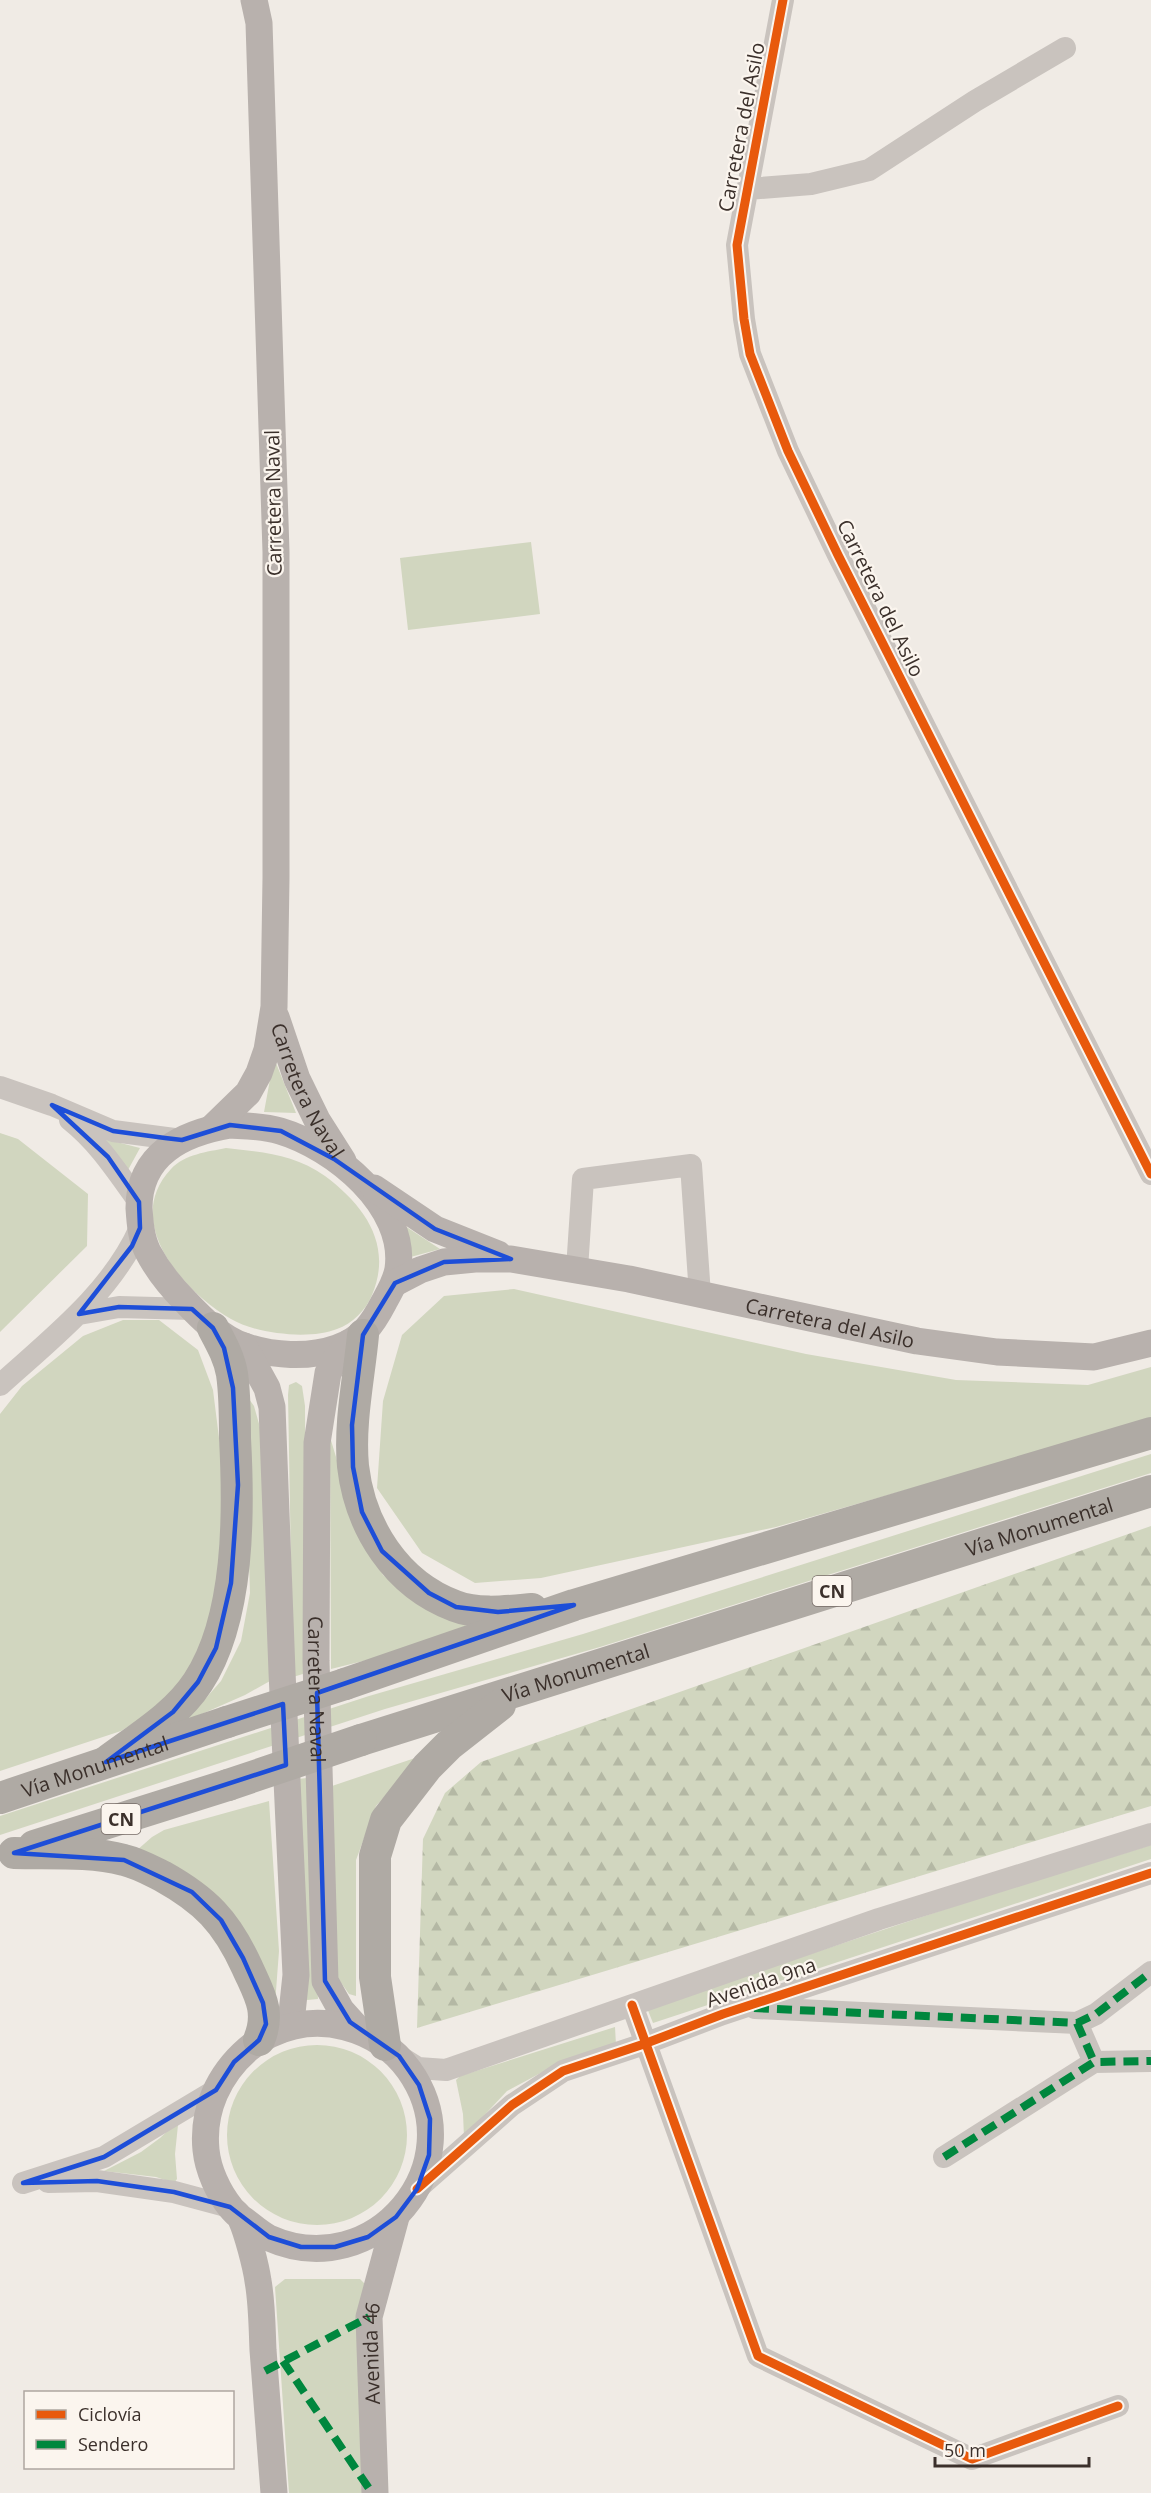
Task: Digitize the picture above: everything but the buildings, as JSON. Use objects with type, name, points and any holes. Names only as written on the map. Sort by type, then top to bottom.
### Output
[{"type":"highway","points":[[106,1762],[173,1712],[192,1690],[216,1648],[224,1618],[231,1583],[238,1485],[232,1372],[224,1348],[203,1318]]},
{"type":"highway","points":[[356,1339],[352,1425],[353,1467],[362,1512],[382,1551],[406,1576],[429,1593],[456,1607],[498,1612],[574,1605]]},
{"type":"highway","name":"Vía Monumental","points":[[0,1798],[345,1684],[574,1605],[1151,1433]]},
{"type":"highway","name":"Vía Monumental","points":[[7,1855],[361,1740],[1151,1491]]},
{"type":"highway","points":[[381,2044],[375,1977],[375,1856],[386,1820],[427,1767],[449,1745],[514,1693]]},
{"type":"highway","points":[[7,1855],[97,1856],[124,1860],[147,1868],[192,1892],[221,1920],[243,1958],[264,2003],[266,2024],[271,2035]]},
{"type":"main road","name":"Carretera Naval","points":[[212,1128],[248,1093],[259,1073],[267,1050],[273,1007],[276,878],[276,552],[259,23],[254,0]]},
{"type":"main road","name":"Carretera Naval","points":[[273,1007],[297,1079],[317,1120],[355,1175]]},
{"type":"main road","name":"Carretera del Asilo","points":[[212,1128],[230,1125],[259,1126],[281,1131],[304,1142],[435,1229],[511,1259]]},
{"type":"main road","points":[[212,1128],[182,1140],[153,1161],[144,1175],[140,1215],[147,1250],[158,1269],[203,1318],[244,1346],[291,1354],[326,1352],[356,1339]]},
{"type":"main road","points":[[355,1175],[380,1202],[393,1228],[399,1256],[395,1283]]},
{"type":"main road","name":"Carretera del Asilo","points":[[395,1283],[420,1270],[444,1262],[511,1259],[577,1269],[917,1341],[997,1352],[1094,1357],[1151,1343]]},
{"type":"main road","name":"Carretera Naval","points":[[395,1283],[356,1339],[336,1360],[328,1373],[317,1443],[316,1661],[326,1981],[341,2010],[381,2044],[419,2085],[430,2120],[429,2155],[417,2189],[396,2217]]},
{"type":"main road","name":"Carretera Naval","points":[[244,1346],[267,1388],[272,1407],[296,1975],[292,2013],[271,2035]]},
{"type":"main road","points":[[274,2493],[258,2281],[236,2212],[214,2180],[206,2150],[207,2119],[216,2090],[234,2062],[271,2035],[308,2024],[334,2024],[381,2044]]},
{"type":"main road","points":[[236,2212],[269,2237],[301,2247],[335,2247],[368,2236],[396,2217]]},
{"type":"main road","name":"Avenida 46","points":[[375,2493],[369,2317],[396,2217]]},
{"type":"street","name":"Carretera del Asilo","points":[[783,0],[737,245],[744,319],[750,354],[788,451],[849,576],[1151,1174]]},
{"type":"street","points":[[748,189],[811,184],[869,170],[975,101],[1065,48]]},
{"type":"street","points":[[0,1087],[52,1105],[113,1131],[182,1140]]},
{"type":"street","points":[[0,1385],[79,1314],[118,1268],[132,1246],[140,1215],[101,1149],[87,1134],[52,1105]]},
{"type":"street","points":[[577,1269],[583,1179],[690,1165],[700,1295]]},
{"type":"street","points":[[79,1314],[119,1307],[203,1318]]},
{"type":"street","name":"Avenida 9na","points":[[381,2044],[418,2068],[446,2070],[924,1905],[1151,1834]]},
{"type":"street","name":"Avenida 9na","points":[[417,2189],[512,2105],[563,2071],[742,2008],[1151,1873]]},
{"type":"street","points":[[742,2008],[1077,2023],[1096,2014],[1151,1972]]},
{"type":"street","points":[[632,2005],[644,2044],[758,2356],[972,2459],[1118,2406]]},
{"type":"street","points":[[1077,2023],[1094,2062]]},
{"type":"street","points":[[944,2157],[1094,2062],[1151,2061]]},
{"type":"street","points":[[216,2090],[104,2157],[23,2183],[97,2181],[174,2192],[236,2212]]},
{"type":"highlighted area","points":[[52,1105],[113,1131],[182,1140],[230,1125],[281,1131],[334,1159],[435,1229],[511,1259],[444,1262],[395,1283],[363,1335],[352,1425],[353,1467],[362,1512],[382,1551],[429,1593],[456,1607],[498,1612],[574,1605],[317,1693],[325,1981],[350,2022],[399,2056],[419,2085],[430,2119],[429,2155],[417,2189],[396,2217],[368,2237],[335,2247],[301,2247],[269,2237],[230,2207],[174,2192],[97,2181],[23,2183],[104,2157],[216,2090],[234,2062],[259,2040],[266,2024],[263,2003],[243,1958],[221,1920],[192,1892],[124,1860],[14,1853],[286,1765],[283,1704],[106,1762],[173,1712],[198,1682],[216,1648],[231,1583],[238,1485],[233,1388],[224,1348],[213,1328],[192,1309],[119,1307],[79,1314],[132,1246],[140,1228],[139,1202],[108,1157]]},
{"type":"green space","points":[[531,542],[540,614],[408,630],[400,558]]},
{"type":"green space","points":[[274,1058],[296,1113],[264,1112]]},
{"type":"green space","points":[[0,1133],[18,1139],[88,1194],[87,1246],[0,1332]]},
{"type":"green space","points":[[105,1139],[140,1148],[128,1170]]},
{"type":"green space","points":[[226,1148],[277,1155],[301,1163],[325,1176],[352,1200],[363,1214],[377,1243],[378,1277],[366,1306],[348,1324],[326,1332],[298,1335],[254,1328],[231,1319],[213,1307],[178,1274],[165,1254],[156,1233],[153,1211],[157,1190],[171,1169],[183,1160],[197,1154]]},
{"type":"green space","points":[[402,1224],[440,1249],[407,1258]]},
{"type":"green space","points":[[514,1289],[806,1354],[956,1380],[1088,1385],[1151,1367],[1151,1420],[776,1527],[541,1578],[475,1583],[422,1553],[377,1488],[383,1401],[402,1335],[444,1296]]},
{"type":"green space","points":[[123,1320],[159,1320],[198,1350],[213,1390],[226,1494],[222,1600],[175,1697],[121,1731],[0,1771],[0,1414],[22,1386],[83,1336]]},
{"type":"green space","points":[[296,1382],[302,1386],[305,1406],[306,1673],[293,1677],[288,1395],[289,1385]]},
{"type":"green space","points":[[244,1392],[254,1406],[261,1431],[270,1681],[245,1695],[179,1724],[192,1714],[221,1681],[241,1641],[250,1593]]},
{"type":"green space","points":[[330,1437],[354,1517],[383,1575],[407,1594],[470,1621],[452,1639],[331,1669]]},
{"type":"green space","points":[[1151,1454],[1151,1473],[600,1647],[385,1709],[0,1835],[0,1816],[369,1696],[583,1634]]},
{"type":"green space","points":[[1151,1526],[1151,1806],[417,2028],[423,1839],[445,1793],[481,1762]]},
{"type":"green space","points":[[421,1756],[376,1806],[356,1860],[356,1996],[349,1994],[337,1977],[332,1786]]},
{"type":"green space","points":[[307,1778],[318,1999],[307,2000],[298,1779]]},
{"type":"green space","points":[[269,1801],[279,1951],[275,2004],[136,1851],[164,1830]]},
{"type":"green space","points":[[1151,1845],[1151,1859],[653,2023],[647,2008],[973,1900]]},
{"type":"green space","points":[[615,2027],[616,2045],[550,2068],[507,2091],[464,2137],[463,2114],[456,2080],[460,2076]]},
{"type":"green space","points":[[317,2045],[351,2052],[367,2060],[380,2072],[392,2085],[400,2101],[407,2135],[400,2169],[392,2185],[380,2198],[367,2210],[351,2218],[317,2225],[283,2218],[267,2210],[254,2198],[242,2185],[234,2169],[227,2135],[234,2101],[242,2085],[254,2072],[267,2060],[283,2052]]},
{"type":"green space","points":[[176,2123],[178,2125],[175,2154],[177,2179],[174,2183],[156,2177],[104,2171],[141,2152]]},
{"type":"green space","points":[[285,2279],[360,2279],[365,2284],[366,2493],[289,2493],[275,2287]]},
{"type":"marked path","points":[[754,2008],[1077,2023],[1096,2014],[1151,1972]]},
{"type":"marked path","points":[[1077,2023],[1094,2062]]},
{"type":"marked path","points":[[944,2157],[1094,2062],[1151,2061]]},
{"type":"marked path","points":[[265,2371],[369,2317]]},
{"type":"marked path","points":[[283,2361],[372,2493]]},
{"type":"cycle path","points":[[783,0],[737,245],[744,319],[750,354],[788,451],[838,555],[1151,1174]]},
{"type":"cycle path","points":[[417,2189],[512,2105],[563,2071],[723,2014],[1151,1873]]},
{"type":"cycle path","points":[[632,2005],[758,2356],[972,2459],[1118,2406]]}]
